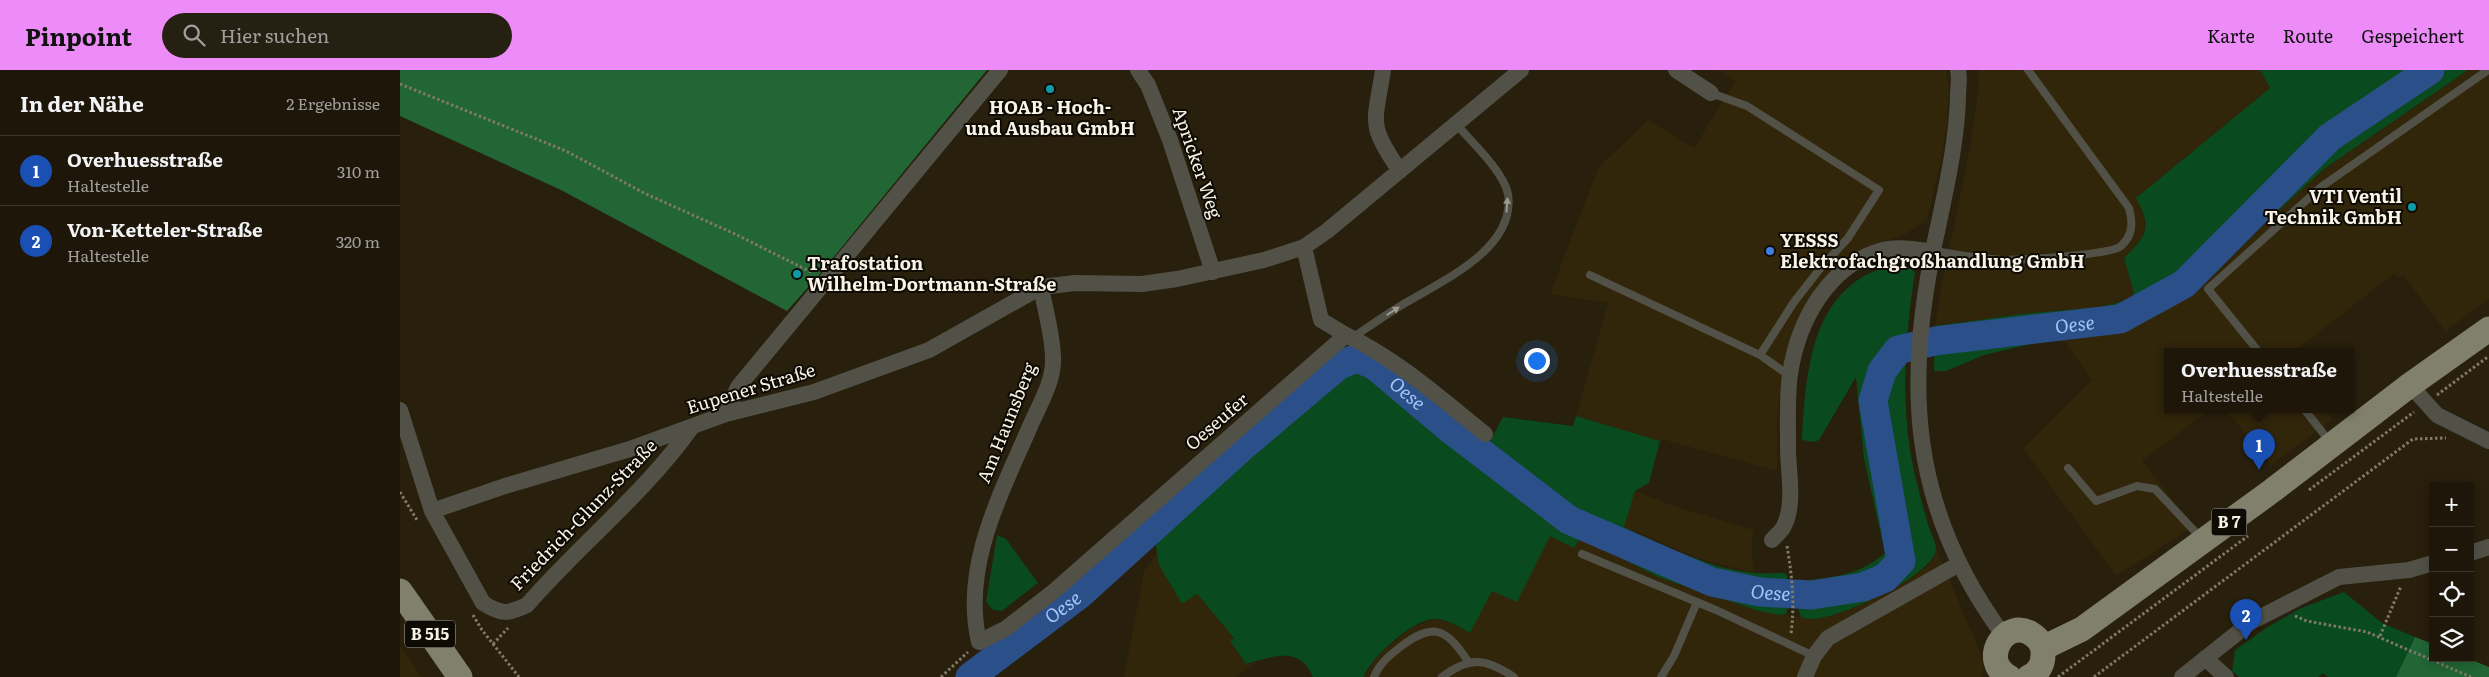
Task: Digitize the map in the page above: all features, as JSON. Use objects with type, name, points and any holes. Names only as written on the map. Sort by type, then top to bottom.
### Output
[{"type":"main road","name":"B 7","points":[[2043,648],[2082,629],[2204,541],[2410,385],[2489,329]]},
{"type":"main road","name":"B 515","points":[[400,591],[460,677]]},
{"type":"main road","points":[[2014,631],[2029,632],[2036,637],[2043,648],[2043,660],[2040,668],[2012,677],[1998,669],[1994,654],[1996,646],[2004,636],[2014,631]]},
{"type":"street","points":[[726,414],[738,387],[1000,70]]},
{"type":"street","name":"Apricker Weg","points":[[1138,70],[1148,85],[1170,140],[1213,272]]},
{"type":"street","points":[[1383,70],[1374,116],[1376,130],[1381,145],[1400,171]]},
{"type":"street","points":[[1041,287],[1075,283],[1142,284],[1213,272],[1264,260],[1304,247],[1327,231],[1521,70]]},
{"type":"street","points":[[1676,70],[1711,93]]},
{"type":"street","points":[[1958,70],[1958,115],[1952,160],[1932,251],[1917,364],[1920,439],[1934,501],[1960,564],[1984,609],[2004,636]]},
{"type":"street","points":[[1304,247],[1321,320],[1384,355],[1416,378],[1484,434]]},
{"type":"street","points":[[1772,540],[1784,527],[1789,509],[1790,376],[1802,332],[1824,290],[1838,274],[1859,260],[1884,250],[1932,251]]},
{"type":"street","name":"Eupener Straße","points":[[432,511],[691,428],[726,414],[814,392],[929,350],[1041,287]]},
{"type":"street","name":"Am Haunsberg","points":[[979,642],[974,623],[976,574],[991,516],[1048,385],[1054,360],[1041,287]]},
{"type":"street","name":"Oeseufer","points":[[979,642],[1005,629],[1053,592],[1349,336]]},
{"type":"street","points":[[2410,385],[2437,415],[2489,441]]},
{"type":"street","name":"Friedrich-Glunz-Straße","points":[[400,410],[432,511],[483,603],[496,611],[511,613],[527,605],[619,513],[675,451],[691,428]]},
{"type":"street","points":[[2474,552],[2489,547]]},
{"type":"street","points":[[1805,677],[1814,656],[1828,638],[1960,564]]},
{"type":"street","points":[[2182,677],[2251,622],[2339,577],[2408,570],[2429,565]]},
{"type":"street","points":[[2205,658],[2226,677]]},
{"type":"lane","points":[[1932,251],[2004,260],[2051,257],[2101,252],[2119,247],[2130,234],[2133,221],[2129,208],[2028,70]]},
{"type":"lane","points":[[2256,348],[2208,289],[2321,187],[2488,70]]},
{"type":"lane","points":[[1711,93],[1747,106],[1879,190],[1848,238],[1819,270],[1794,302],[1760,355]]},
{"type":"lane","points":[[1349,336],[1460,271],[1481,255],[1504,223],[1508,193],[1498,173],[1456,124]]},
{"type":"lane","points":[[1590,275],[1760,355],[1790,376]]},
{"type":"lane","points":[[2307,413],[2332,444]]},
{"type":"lane","points":[[2068,468],[2096,501],[2137,486],[2155,489],[2204,541]]},
{"type":"lane","points":[[1582,554],[1698,602],[1814,656]]},
{"type":"lane","points":[[1661,677],[1674,656],[1698,602]]},
{"type":"lane","points":[[1374,677],[1385,659],[1423,632],[1436,631],[1455,641],[1469,663]]},
{"type":"lane","points":[[1442,677],[1457,666],[1477,661],[1497,666],[1514,677]]},
{"type":"path","points":[[400,84],[566,151],[644,193],[735,234],[827,280]]},
{"type":"path","points":[[2301,496],[2489,356]]},
{"type":"path","points":[[2094,677],[2413,439],[2460,438],[2471,433]]},
{"type":"path","points":[[1784,527],[1793,585],[1794,610],[1789,644]]},
{"type":"path","points":[[2057,677],[2254,531]]},
{"type":"path","points":[[2380,636],[2408,570]]},
{"type":"path","points":[[2281,605],[2307,621],[2380,636],[2471,677]]},
{"type":"path","points":[[493,644],[509,627],[511,613]]},
{"type":"path","points":[[941,677],[979,642]]},
{"type":"shaded area","points":[[1717,70],[1946,70],[1949,87],[1942,157],[1927,220],[1904,235],[1875,244],[1851,256],[1822,280],[1812,295],[1782,375],[1777,423],[1777,471],[1661,439],[1660,441],[1576,416],[1608,303],[1550,294],[1598,168],[1648,120],[1694,148],[1735,81]]},
{"type":"shaded area","points":[[1978,70],[2260,70],[2270,88],[2136,198],[2143,210],[2145,226],[2143,239],[2124,258],[2134,293],[2128,300],[2100,307],[2021,314],[1935,326],[1970,147],[1979,85]]},
{"type":"shaded area","points":[[2468,70],[2489,70],[2489,299],[2445,331],[2403,275],[2398,277],[2395,273],[2299,348],[2164,348],[2164,413],[2205,413],[2142,461],[2194,526],[2116,576],[2023,448],[2092,380],[2061,337],[2135,325],[2192,290],[2324,169]]},
{"type":"shaded area","points":[[2228,413],[2328,413],[2333,419],[2271,465]]},
{"type":"shaded area","points":[[1635,491],[1671,505],[1754,530],[1752,538],[1753,573],[1699,559],[1624,527]]},
{"type":"shaded area","points":[[1550,536],[1579,537],[1658,577],[1759,611],[1813,619],[1843,611],[1872,599],[1925,568],[1933,559],[1936,548],[1980,652],[1984,672],[1982,677],[1364,677],[1377,656],[1411,628],[1433,619],[1452,623],[1470,633],[1492,590],[1517,602]]},
{"type":"shaded area","points":[[1158,551],[1159,565],[1183,603],[1197,594],[1234,638],[1231,641],[1246,664],[1259,661],[1235,677],[1124,677],[1144,571]]},
{"type":"shaded area","points":[[400,645],[422,677],[400,677]]},
{"type":"green space","points":[[400,70],[987,70],[819,275],[787,311],[561,190],[400,116]]},
{"type":"green space","points":[[2260,70],[2468,70],[2324,169],[2192,290],[2165,309],[2135,325],[2061,337],[1984,355],[1946,371],[1934,371],[1935,326],[2021,314],[2100,307],[2128,300],[2134,293],[2124,258],[2138,244],[2145,231],[2144,217],[2136,198],[2270,88]]},
{"type":"green space","points":[[1902,264],[1915,272],[1909,316],[1906,361],[1907,428],[1916,478],[1936,549],[1931,560],[1920,571],[1883,594],[1841,612],[1812,619],[1803,618],[1797,605],[1798,582],[1834,577],[1855,571],[1875,561],[1885,553],[1864,459],[1856,377],[1819,440],[1814,442],[1802,440],[1807,384],[1812,356],[1820,330],[1832,306],[1849,287],[1872,272]]},
{"type":"green space","points":[[1352,368],[1364,371],[1378,378],[1394,389],[1497,478],[1574,530],[1633,560],[1674,578],[1714,592],[1752,599],[1790,602],[1786,614],[1779,615],[1759,611],[1658,577],[1580,537],[1574,548],[1550,536],[1517,602],[1492,591],[1470,633],[1444,620],[1434,619],[1415,625],[1384,650],[1368,669],[1364,677],[1313,677],[1300,660],[1284,656],[1246,664],[1230,641],[1234,638],[1197,594],[1182,604],[1159,565],[1155,541]]},
{"type":"green space","points":[[1576,416],[1660,441],[1649,483],[1635,491],[1624,527],[1687,555],[1720,566],[1753,573],[1784,573],[1787,575],[1787,584],[1750,583],[1700,569],[1603,526],[1561,501],[1488,445],[1503,417],[1573,426]]},
{"type":"green space","points":[[997,535],[1006,539],[1038,583],[1002,611],[993,610],[986,602]]},
{"type":"green space","points":[[2344,592],[2382,623],[2415,637],[2396,677],[2328,677],[2323,673],[2318,677],[2239,677],[2232,671],[2235,650],[2266,628],[2301,608]]},
{"type":"green space","points":[[2415,637],[2429,642],[2429,662],[2474,661],[2489,667],[2489,677],[2396,677]]},
{"type":"waterway","name":"Oese","points":[[970,677],[1079,595],[1242,447],[1339,365],[1357,358],[1374,365],[1450,429],[1569,520],[1712,582],[1760,592],[1812,595],[1863,587],[1885,578],[1901,561],[1873,401],[1882,371],[1898,350],[1935,341],[2120,319],[2184,284],[2330,137],[2430,70]]},
{"type":"place","name":"HOAB - Hoch- und Ausbau GmbH","points":[[1050,89]]},
{"type":"place","name":"VTI Ventil Technik GmbH","points":[[2412,207]]},
{"type":"place","name":"YESSS Elektrofachgroßhandlung GmbH","points":[[1770,251]]},
{"type":"place","name":"Trafostation Wilhelm-Dortmann-Straße","points":[[797,274]]},
{"type":"place","name":"Overhuesstraße","points":[[2259,470]]},
{"type":"place","name":"Von-Ketteler-Straße","points":[[2246,640]]}]
